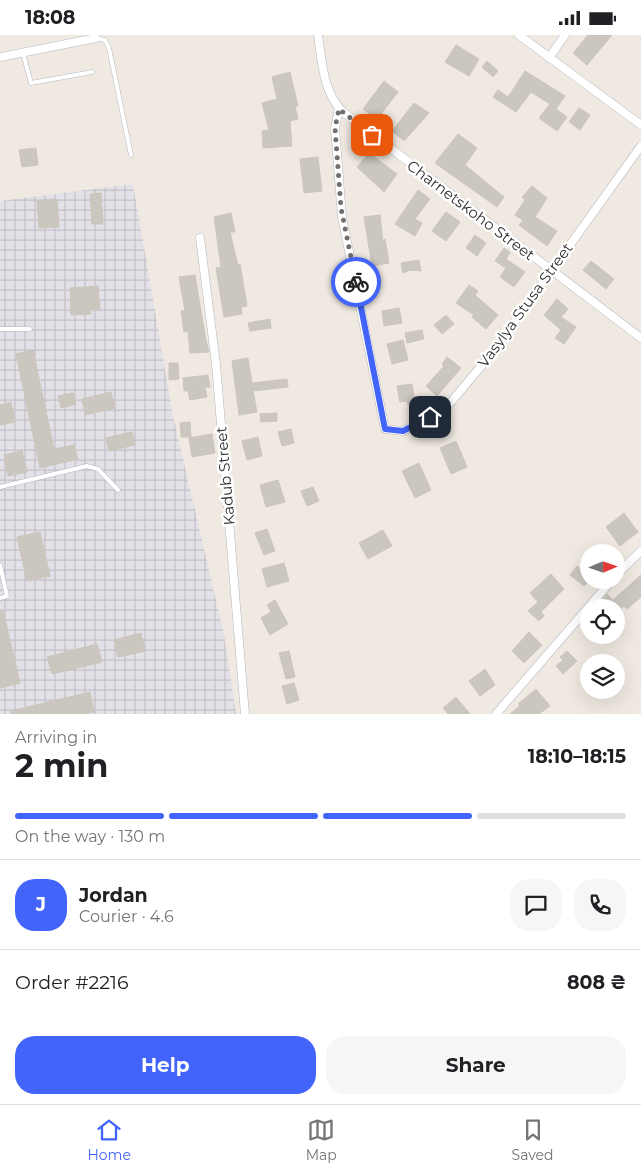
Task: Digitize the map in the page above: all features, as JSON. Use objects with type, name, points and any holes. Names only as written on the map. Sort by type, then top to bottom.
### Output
[{"type":"street","name":"Charnetskoho Street","points":[[318,35],[326,81],[339,109],[641,339]]},
{"type":"street","points":[[518,35],[641,125]]},
{"type":"street","points":[[549,58],[566,35]]},
{"type":"street","points":[[0,57],[96,38]]},
{"type":"street","name":"Vasylya Stusa Street","points":[[339,109],[335,128],[342,217],[385,429],[403,431],[446,408],[493,352],[641,146]]},
{"type":"street","name":"Kadub Street","points":[[200,238],[216,365],[245,714]]},
{"type":"street","points":[[625,566],[641,551]]},
{"type":"street","points":[[496,714],[604,589]]},
{"type":"lane","points":[[96,38],[105,40],[109,48],[131,155]]},
{"type":"lane","points":[[23,53],[31,83],[92,72]]},
{"type":"lane","points":[[0,329],[30,329]]},
{"type":"lane","points":[[0,487],[87,466],[98,469],[118,490]]},
{"type":"lane","points":[[0,565],[7,596],[0,598]]},
{"type":"shaded area","points":[[133,184],[173,416],[224,635],[236,714],[0,714],[0,201]]},
{"type":"building","points":[[588,35],[612,35],[587,65],[573,53]]},
{"type":"building","points":[[456,45],[479,59],[469,76],[445,62]]},
{"type":"building","points":[[487,61],[498,71],[493,77],[482,67]]},
{"type":"building","points":[[525,71],[565,96],[556,109],[567,117],[557,131],[539,118],[550,104],[531,92],[516,112],[493,97],[498,90],[508,97]]},
{"type":"building","points":[[290,72],[298,106],[295,106],[298,119],[290,121],[292,146],[263,148],[262,131],[269,130],[262,103],[277,99],[272,77]]},
{"type":"building","points":[[384,81],[398,92],[377,119],[363,109]]},
{"type":"building","points":[[414,103],[429,113],[404,141],[392,131]]},
{"type":"building","points":[[579,108],[590,115],[580,130],[569,122]]},
{"type":"building","points":[[458,134],[477,148],[465,165],[504,197],[497,207],[435,163]]},
{"type":"building","points":[[36,148],[38,165],[22,167],[19,150]]},
{"type":"building","points":[[369,153],[397,174],[384,192],[357,167]]},
{"type":"building","points":[[318,157],[322,191],[304,193],[300,159]]},
{"type":"building","points":[[532,186],[547,198],[535,217],[557,231],[547,246],[519,225],[523,220],[515,215],[525,200],[522,197]]},
{"type":"building","points":[[418,190],[430,199],[415,219],[422,223],[415,236],[395,224]]},
{"type":"building","points":[[101,193],[103,224],[92,224],[90,194]]},
{"type":"building","points":[[57,199],[59,227],[39,228],[37,201]]},
{"type":"building","points":[[446,212],[460,222],[446,241],[432,231]]},
{"type":"building","points":[[231,213],[235,232],[230,232],[238,265],[240,264],[247,306],[241,307],[242,314],[224,317],[216,268],[221,267],[214,217]]},
{"type":"building","points":[[380,215],[383,243],[385,239],[389,263],[372,266],[364,217]]},
{"type":"building","points":[[475,235],[486,243],[477,256],[466,248]]},
{"type":"building","points":[[504,248],[510,252],[506,259],[525,272],[514,287],[500,277],[506,268],[495,261]]},
{"type":"building","points":[[419,260],[421,271],[410,270],[403,273],[401,263]]},
{"type":"building","points":[[591,261],[614,279],[606,289],[583,270]]},
{"type":"building","points":[[195,275],[209,352],[190,353],[188,331],[184,332],[181,311],[185,311],[179,277]]},
{"type":"building","points":[[469,285],[478,291],[475,295],[498,315],[486,329],[472,317],[474,315],[456,303]]},
{"type":"building","points":[[98,286],[100,309],[90,309],[91,314],[71,315],[70,288]]},
{"type":"building","points":[[557,299],[568,309],[561,317],[576,327],[564,344],[555,338],[561,330],[544,315]]},
{"type":"building","points":[[399,308],[402,323],[384,326],[382,311]]},
{"type":"building","points":[[446,315],[454,324],[442,334],[434,325]]},
{"type":"building","points":[[270,319],[271,328],[250,331],[248,323]]},
{"type":"building","points":[[422,330],[424,339],[407,343],[405,333]]},
{"type":"building","points":[[403,340],[408,360],[392,364],[387,344]]},
{"type":"building","points":[[33,350],[54,449],[74,445],[78,459],[40,468],[16,354]]},
{"type":"building","points":[[447,357],[461,368],[437,396],[426,386],[444,366],[442,364]]},
{"type":"building","points":[[248,358],[252,383],[287,379],[288,387],[253,391],[257,412],[239,415],[232,361]]},
{"type":"building","points":[[169,363],[178,363],[179,379],[169,380]]},
{"type":"building","points":[[208,375],[210,387],[205,387],[207,397],[190,400],[188,391],[184,391],[183,378]]},
{"type":"building","points":[[412,384],[415,403],[408,405],[407,401],[400,402],[397,386]]},
{"type":"building","points":[[111,392],[115,408],[85,415],[82,399]]},
{"type":"building","points":[[73,393],[76,404],[61,408],[58,396]]},
{"type":"building","points":[[11,402],[15,422],[0,425],[0,405]]},
{"type":"building","points":[[277,413],[277,421],[261,422],[260,414]]},
{"type":"building","points":[[190,422],[191,437],[181,437],[180,423]]},
{"type":"building","points":[[291,429],[294,443],[282,446],[278,432]]},
{"type":"building","points":[[132,432],[135,445],[109,451],[106,438]]},
{"type":"building","points":[[212,434],[215,453],[192,457],[189,438]]},
{"type":"building","points":[[258,437],[262,456],[247,460],[242,441]]},
{"type":"building","points":[[456,441],[467,467],[451,474],[440,448]]},
{"type":"building","points":[[22,451],[27,472],[8,476],[4,455]]},
{"type":"building","points":[[419,463],[431,490],[415,498],[402,471]]},
{"type":"building","points":[[278,480],[285,502],[266,507],[260,485]]},
{"type":"building","points":[[313,487],[319,501],[307,506],[301,491]]},
{"type":"building","points":[[624,513],[638,532],[623,544],[619,544],[606,527]]},
{"type":"building","points":[[267,529],[275,551],[264,555],[255,533]]},
{"type":"building","points":[[383,530],[392,546],[368,559],[359,543]]},
{"type":"building","points":[[40,532],[50,576],[27,581],[17,537]]},
{"type":"building","points":[[284,563],[289,581],[267,587],[262,569]]},
{"type":"building","points":[[577,566],[580,568],[580,583],[570,575]]},
{"type":"building","points":[[551,574],[564,589],[541,612],[544,616],[539,621],[528,611],[538,602],[530,593]]},
{"type":"building","points":[[641,575],[641,597],[627,609],[625,607],[625,599],[614,599]]},
{"type":"building","points":[[607,594],[612,599],[603,599]]},
{"type":"building","points":[[275,600],[288,624],[270,635],[261,618],[271,612],[267,605]]},
{"type":"building","points":[[3,610],[20,683],[0,688],[0,611]]},
{"type":"building","points":[[529,632],[542,645],[524,663],[512,651]]},
{"type":"building","points":[[141,633],[145,651],[118,657],[114,640]]},
{"type":"building","points":[[97,644],[102,662],[52,674],[47,657]]},
{"type":"building","points":[[289,651],[295,677],[286,679],[279,653]]},
{"type":"building","points":[[567,651],[577,661],[563,674],[556,666],[563,660],[560,657]]},
{"type":"building","points":[[485,669],[495,685],[480,696],[469,681]]},
{"type":"building","points":[[294,683],[299,700],[287,704],[282,686]]},
{"type":"building","points":[[536,689],[550,706],[539,714],[510,714],[520,706],[518,704]]},
{"type":"building","points":[[90,692],[94,712],[85,714],[11,714],[11,711]]},
{"type":"building","points":[[456,697],[470,714],[448,714],[443,708]]},
{"type":"way so far","points":[[356,282],[341,208],[335,128],[335,119],[339,109],[372,135]]},
{"type":"route","points":[[356,282],[385,429],[396,432],[403,431],[430,417]]}]
